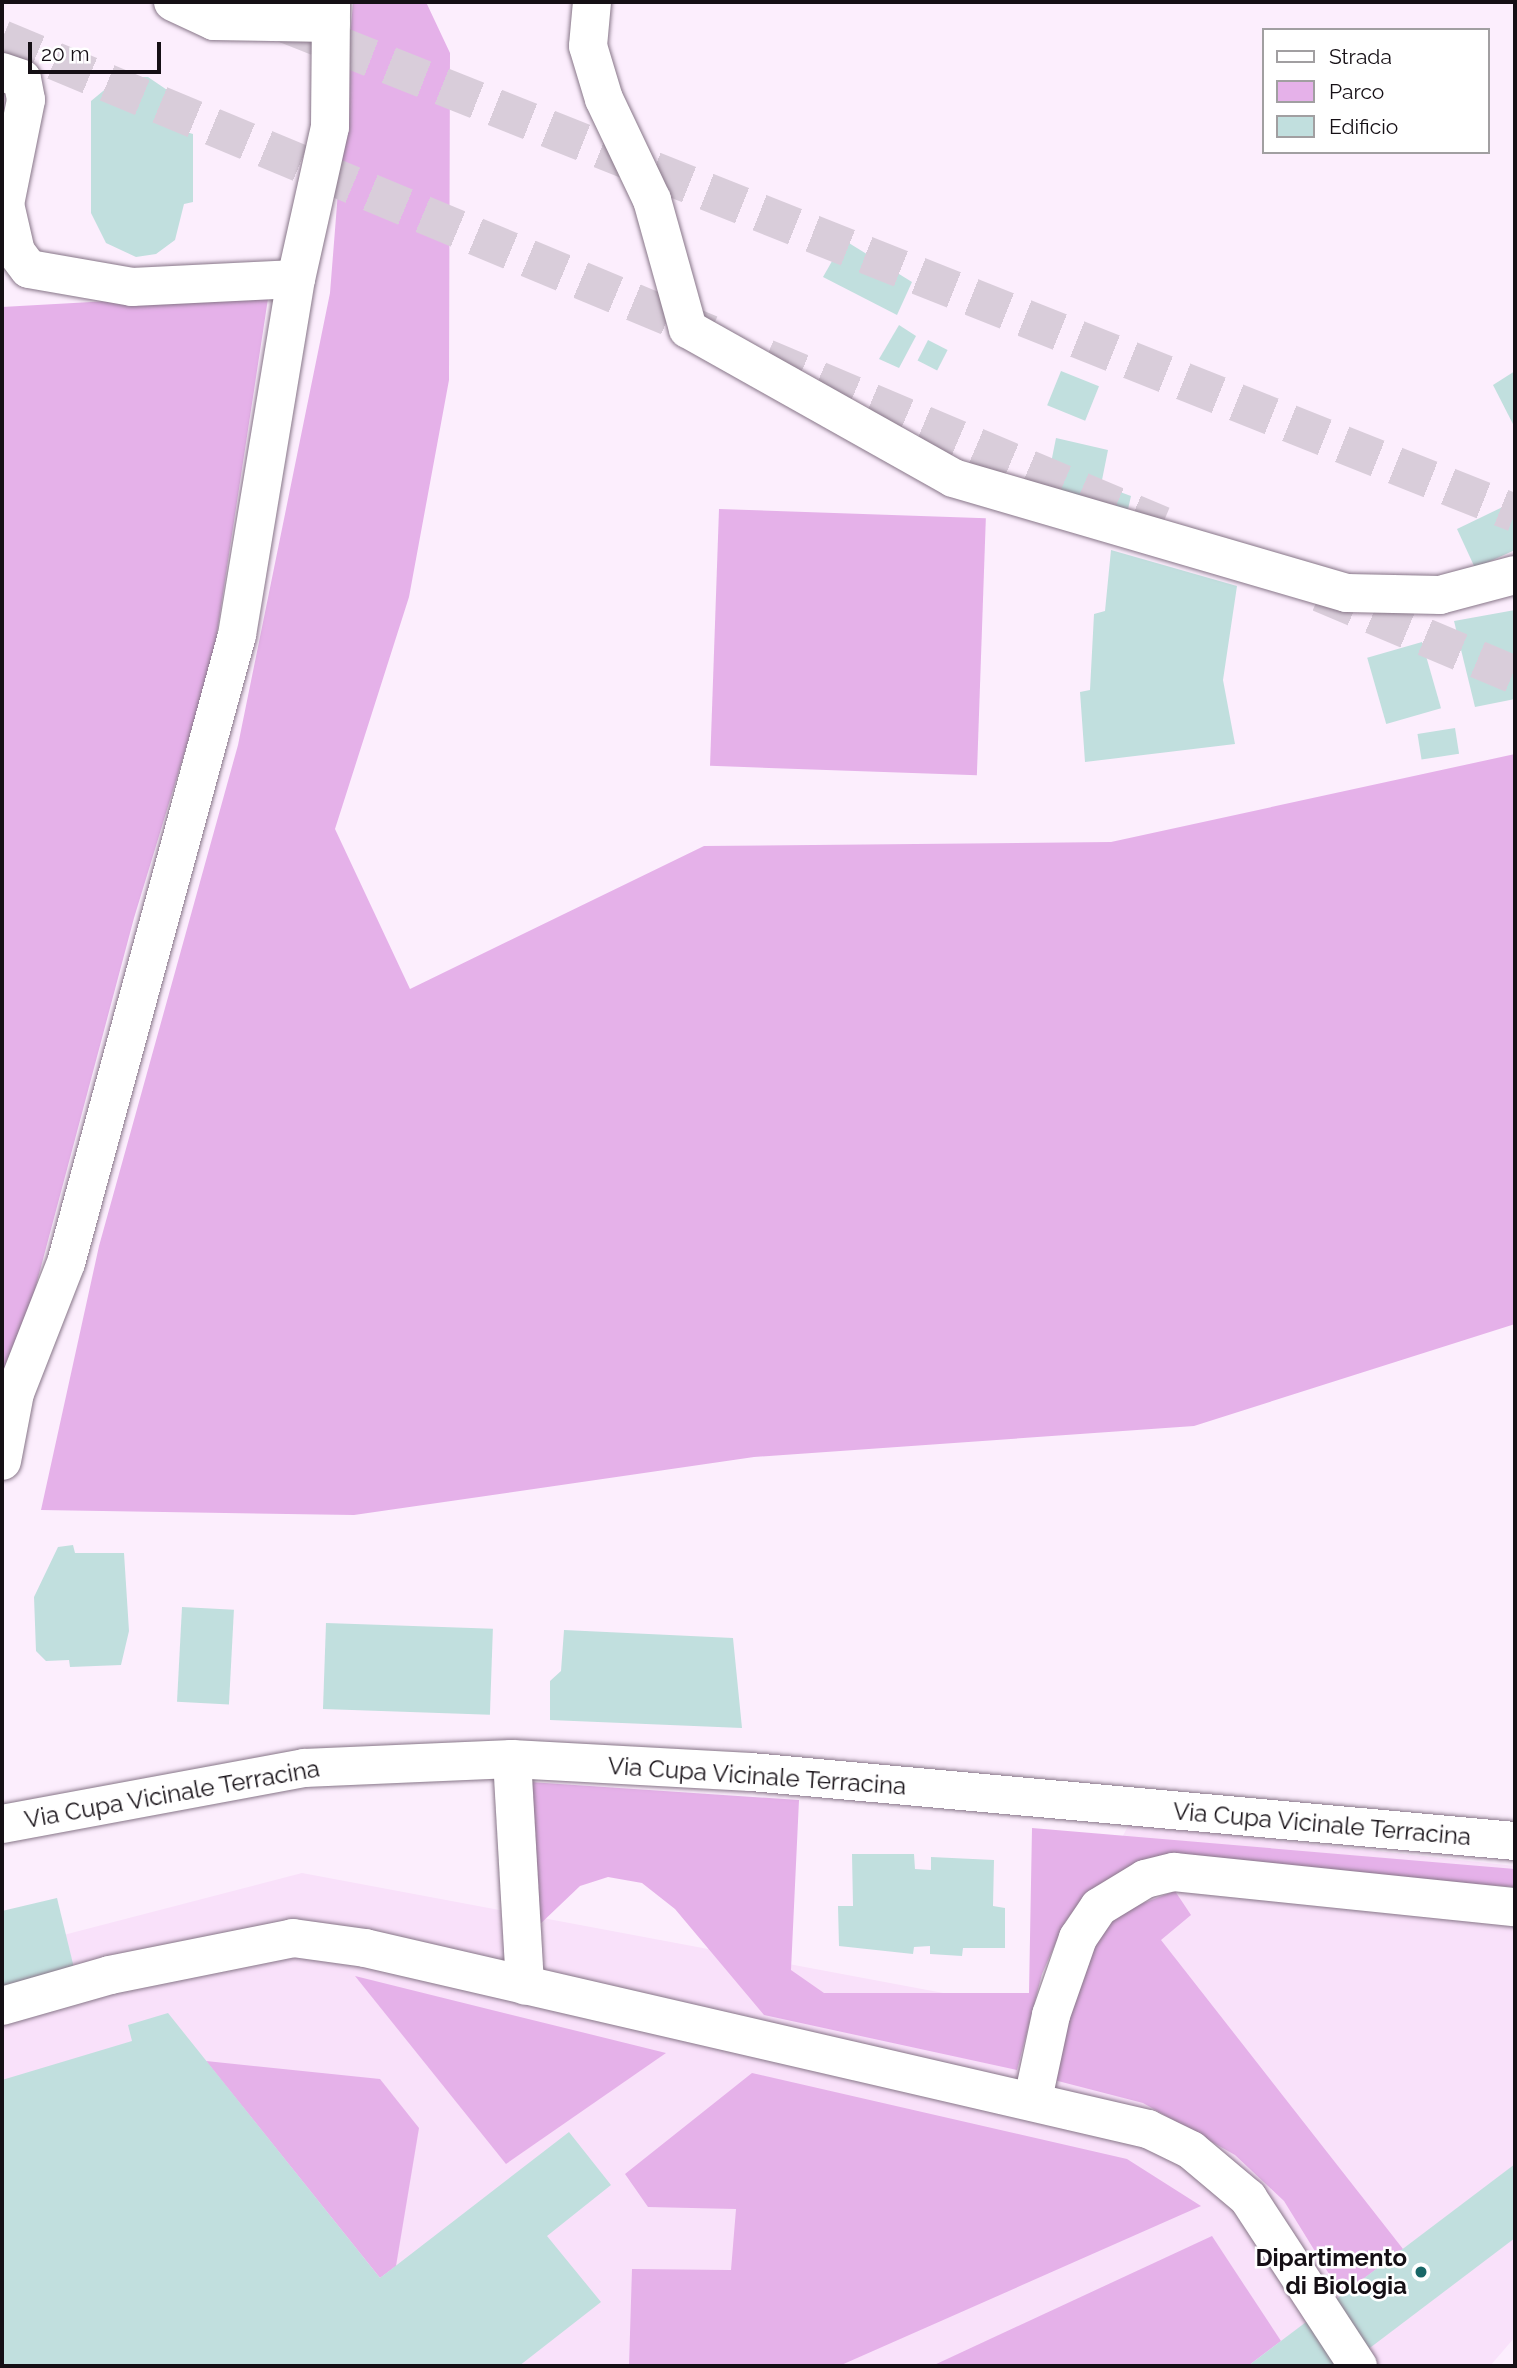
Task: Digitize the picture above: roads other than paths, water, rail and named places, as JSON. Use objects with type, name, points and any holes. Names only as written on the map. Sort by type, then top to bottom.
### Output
[{"type":"street","points":[[2,1461],[15,1393],[66,1263],[234,648],[296,279],[330,127],[331,12],[214,22],[173,2]]},
{"type":"street","points":[[592,2],[588,46],[604,99],[652,200],[688,329],[966,481],[1347,593],[1440,595],[1515,575]]},
{"type":"street","points":[[2,72],[22,79],[26,100],[5,204],[16,252],[29,269],[157,288],[296,279]]},
{"type":"street","points":[[512,1759],[525,1986]]},
{"type":"street","name":"Via Cupa Vicinale Terracina","points":[[2,1824],[304,1768],[512,1759],[751,1772],[1515,1841]]},
{"type":"street","points":[[1033,2099],[1054,2005],[1078,1938],[1100,1907],[1145,1879],[1174,1872],[1515,1907]]},
{"type":"street","points":[[2,2006],[110,1975],[293,1938],[525,1986],[1033,2099],[1148,2129],[1201,2158],[1248,2197],[1357,2366]]},
{"type":"tunnel","points":[[230,2],[1515,513]]},
{"type":"tunnel","points":[[2,39],[710,334]]},
{"type":"tunnel","points":[[766,358],[1162,525]]},
{"type":"tunnel","points":[[1320,593],[1515,675]]},
{"type":"place","name":"Dipartimento di Biologia","points":[[1421,2272]]}]
